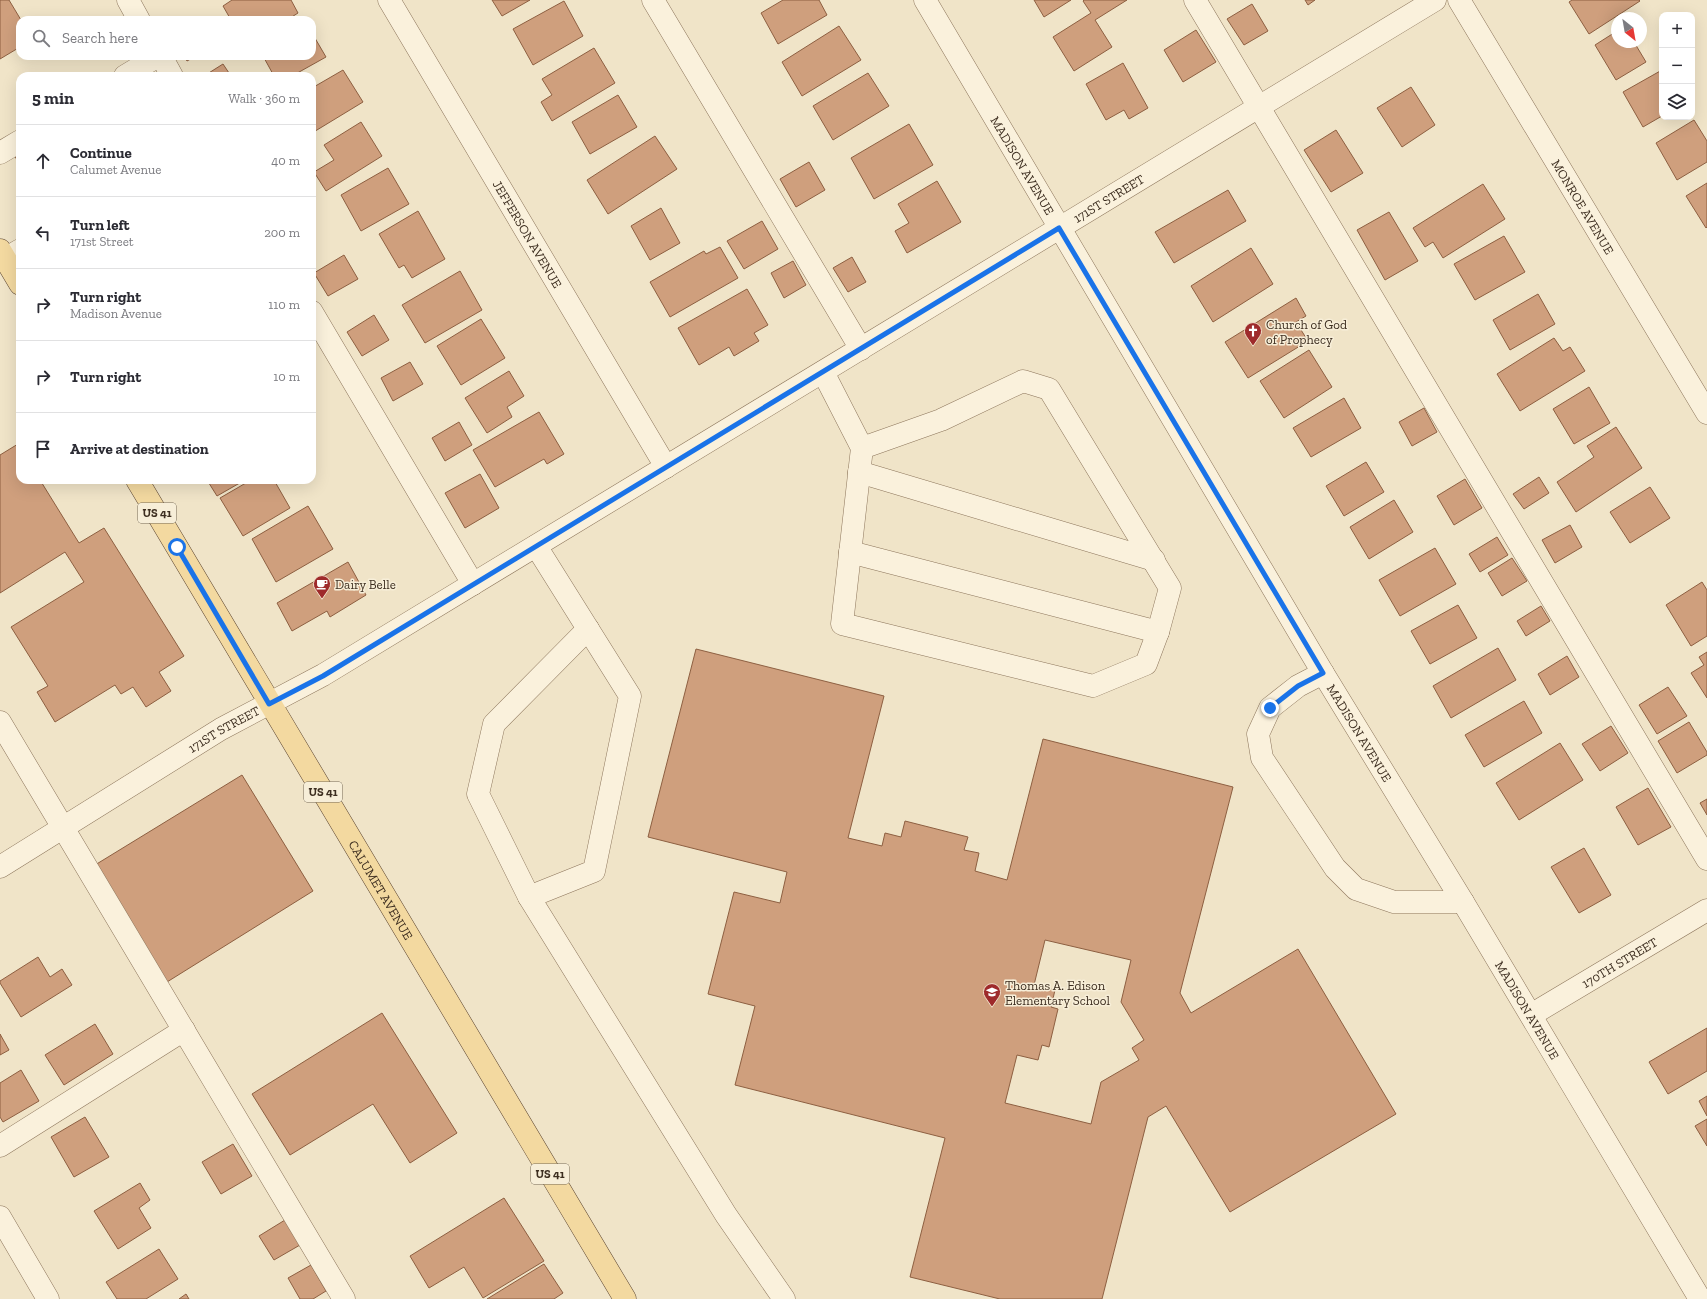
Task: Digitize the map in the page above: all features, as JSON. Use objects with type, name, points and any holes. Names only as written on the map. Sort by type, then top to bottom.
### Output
[{"type":"main road","points":[[8,253],[16,274]]},
{"type":"main road","name":"CALUMET AVENUE","points":[[139,484],[269,704],[625,1299]]},
{"type":"street","points":[[128,0],[137,16]]},
{"type":"street","name":"JEFFERSON AVENUE","points":[[389,0],[666,467]]},
{"type":"street","points":[[653,0],[861,349]]},
{"type":"street","name":"MADISON AVENUE","points":[[924,0],[1323,673],[1463,902],[1700,1299]]},
{"type":"street","points":[[1195,0],[1707,859]]},
{"type":"street","name":"171ST STREET","points":[[0,867],[221,729],[323,676],[1436,0]]},
{"type":"street","name":"MONROE AVENUE","points":[[1460,0],[1707,413]]},
{"type":"street","points":[[132,72],[151,60]]},
{"type":"street","points":[[163,60],[170,72]]},
{"type":"street","points":[[0,153],[16,143]]},
{"type":"street","points":[[316,319],[473,584]]},
{"type":"street","points":[[823,372],[862,448],[842,624],[1093,686],[1146,664],[1158,632],[1170,588],[1049,389],[1023,381],[942,420],[862,448]]},
{"type":"street","points":[[859,472],[1154,560]]},
{"type":"street","points":[[529,897],[594,871],[630,696],[536,546]]},
{"type":"street","points":[[850,552],[1158,632]]},
{"type":"street","points":[[588,629],[494,724],[478,794],[529,897],[726,1215],[784,1299]]},
{"type":"street","points":[[1323,673],[1298,686],[1270,708],[1258,734],[1262,758],[1335,868],[1356,889],[1394,902],[1463,902]]},
{"type":"street","points":[[0,722],[344,1299]]},
{"type":"street","name":"170TH STREET","points":[[1531,1015],[1707,910]]},
{"type":"street","points":[[0,1146],[184,1030]]},
{"type":"street","points":[[0,1218],[48,1299]]},
{"type":"building","points":[[0,0],[9,0],[19,16],[16,16],[16,49],[0,59]]},
{"type":"building","points":[[232,0],[291,0],[298,13],[293,16],[229,16],[223,6]]},
{"type":"building","points":[[492,0],[530,0],[502,16]]},
{"type":"building","points":[[783,0],[819,0],[827,15],[778,44],[761,13]]},
{"type":"building","points":[[1034,0],[1071,0],[1044,17]]},
{"type":"building","points":[[1127,0],[1095,20],[1112,47],[1074,71],[1053,37],[1091,13],[1083,1]]},
{"type":"building","points":[[1305,0],[1315,0],[1308,5]]},
{"type":"building","points":[[1572,0],[1640,1],[1623,12],[1611,12],[1611,20],[1589,34],[1569,2]]},
{"type":"building","points":[[564,1],[583,36],[533,65],[513,29]]},
{"type":"building","points":[[1252,4],[1268,31],[1244,45],[1227,19]]},
{"type":"building","points":[[839,26],[861,60],[802,96],[782,62]]},
{"type":"building","points":[[1196,30],[1216,62],[1183,82],[1164,50]]},
{"type":"building","points":[[1611,35],[1611,48],[1638,48],[1646,62],[1616,80],[1595,45]]},
{"type":"building","points":[[316,40],[326,57],[299,72],[272,72],[265,60],[316,60]]},
{"type":"building","points":[[594,48],[615,83],[552,121],[541,102],[552,95],[542,79]]},
{"type":"building","points":[[1123,63],[1148,108],[1129,119],[1124,110],[1106,120],[1086,84]]},
{"type":"building","points":[[223,64],[228,72],[210,72]]},
{"type":"building","points":[[343,70],[363,102],[316,131],[316,86]]},
{"type":"building","points":[[1659,72],[1659,118],[1643,127],[1623,92]]},
{"type":"building","points":[[868,73],[889,106],[833,140],[813,106]]},
{"type":"building","points":[[1411,87],[1435,125],[1402,147],[1377,108]]},
{"type":"building","points":[[618,95],[637,127],[590,154],[572,122]]},
{"type":"building","points":[[1694,120],[1707,141],[1707,162],[1677,180],[1656,143]]},
{"type":"building","points":[[361,122],[382,156],[326,191],[316,175],[316,171],[334,160],[324,145]]},
{"type":"building","points":[[909,124],[933,165],[874,199],[851,158]]},
{"type":"building","points":[[1336,130],[1363,173],[1331,192],[1304,150]]},
{"type":"building","points":[[655,136],[677,169],[608,214],[587,180]]},
{"type":"building","points":[[16,151],[16,158],[13,153]]},
{"type":"building","points":[[809,162],[825,190],[796,207],[780,179]]},
{"type":"building","points":[[388,168],[409,204],[361,231],[341,195]]},
{"type":"building","points":[[937,181],[961,222],[907,253],[895,231],[909,223],[898,204]]},
{"type":"building","points":[[1707,183],[1707,227],[1706,228],[1686,196]]},
{"type":"building","points":[[1483,184],[1505,219],[1443,258],[1433,242],[1425,247],[1413,228]]},
{"type":"building","points":[[1228,190],[1246,221],[1174,263],[1155,232]]},
{"type":"building","points":[[661,208],[680,243],[650,260],[631,226]]},
{"type":"building","points":[[418,211],[445,259],[412,278],[404,265],[399,268],[379,234]]},
{"type":"building","points":[[1389,212],[1418,261],[1385,280],[1357,230]]},
{"type":"building","points":[[762,221],[778,249],[744,269],[727,241]]},
{"type":"building","points":[[1504,236],[1525,272],[1475,300],[1454,264]]},
{"type":"building","points":[[720,247],[738,278],[670,317],[650,282],[704,251],[706,254]]},
{"type":"building","points":[[1251,248],[1273,284],[1213,322],[1191,286]]},
{"type":"building","points":[[344,255],[358,279],[328,296],[316,276],[316,272]]},
{"type":"building","points":[[852,257],[866,282],[848,292],[833,268]]},
{"type":"building","points":[[793,261],[806,285],[784,298],[771,273]]},
{"type":"building","points":[[460,271],[482,310],[425,343],[402,305]]},
{"type":"building","points":[[747,289],[768,325],[754,333],[759,341],[734,356],[729,347],[699,365],[678,328]]},
{"type":"building","points":[[1538,294],[1555,324],[1510,350],[1493,320]]},
{"type":"building","points":[[1296,298],[1306,316],[1296,322],[1308,341],[1248,378],[1225,342]]},
{"type":"building","points":[[374,315],[389,340],[362,356],[347,332]]},
{"type":"building","points":[[481,319],[505,358],[461,385],[437,346]]},
{"type":"building","points":[[1554,338],[1563,351],[1570,347],[1585,371],[1520,411],[1497,374]]},
{"type":"building","points":[[1309,350],[1332,387],[1284,418],[1260,381]]},
{"type":"building","points":[[410,362],[423,384],[393,401],[381,378]]},
{"type":"building","points":[[509,371],[524,396],[507,407],[512,417],[487,433],[465,398]]},
{"type":"building","points":[[1589,387],[1610,423],[1574,444],[1553,409]]},
{"type":"building","points":[[1344,398],[1361,428],[1311,457],[1293,428]]},
{"type":"building","points":[[1424,408],[1437,432],[1412,446],[1399,422]]},
{"type":"building","points":[[539,412],[564,454],[547,464],[544,459],[495,487],[473,450]]},
{"type":"building","points":[[459,422],[472,445],[445,461],[432,438]]},
{"type":"building","points":[[1616,427],[1642,468],[1576,512],[1557,482],[1594,457],[1587,446]]},
{"type":"building","points":[[16,445],[16,484],[42,484],[79,543],[104,528],[184,656],[159,672],[171,691],[146,707],[133,687],[121,694],[115,685],[55,722],[37,692],[48,686],[11,627],[84,582],[65,552],[0,593],[0,455]]},
{"type":"building","points":[[1366,462],[1384,492],[1344,516],[1326,486]]},
{"type":"building","points":[[480,474],[499,508],[465,528],[445,493]]},
{"type":"building","points":[[1539,477],[1549,493],[1524,509],[1513,494]]},
{"type":"building","points":[[1465,479],[1482,508],[1454,525],[1437,496]]},
{"type":"building","points":[[210,484],[238,484],[217,496]]},
{"type":"building","points":[[244,484],[276,484],[290,508],[243,536],[220,498]]},
{"type":"building","points":[[1650,487],[1670,518],[1630,543],[1610,512]]},
{"type":"building","points":[[1394,500],[1413,532],[1369,559],[1350,527]]},
{"type":"building","points":[[308,506],[333,549],[276,582],[252,539]]},
{"type":"building","points":[[1570,525],[1582,547],[1555,563],[1542,540]]},
{"type":"building","points":[[1497,537],[1508,555],[1480,572],[1469,554]]},
{"type":"building","points":[[1435,548],[1456,584],[1400,616],[1379,580]]},
{"type":"building","points":[[1512,558],[1527,581],[1502,596],[1488,573]]},
{"type":"building","name":"Dairy Belle","points":[[348,562],[366,595],[330,617],[327,611],[292,631],[277,603]]},
{"type":"building","points":[[1702,582],[1707,590],[1707,636],[1691,646],[1666,605]]},
{"type":"building","points":[[1458,605],[1477,638],[1430,664],[1411,631]]},
{"type":"building","points":[[1541,606],[1550,621],[1526,636],[1517,621]]},
{"type":"building","points":[[1498,648],[1516,680],[1451,718],[1433,686]]},
{"type":"building","points":[[696,649],[884,696],[848,838],[882,846],[885,833],[901,837],[905,821],[968,837],[964,850],[979,853],[975,871],[1007,880],[1043,739],[1233,787],[1180,993],[1191,1013],[1298,949],[1396,1114],[1230,1212],[1166,1106],[1148,1117],[1102,1299],[1000,1299],[910,1277],[945,1138],[735,1085],[755,1006],[708,994],[734,892],[780,903],[787,872],[648,837]],"holes":[[[1045,940],[1131,960],[1121,1002],[1144,1040],[1132,1048],[1139,1060],[1101,1082],[1091,1124],[1005,1103],[1017,1055],[1038,1060],[1042,1045],[1049,1047],[1058,1009],[1051,1007],[1055,990],[1034,985]]]},
{"type":"building","points":[[1707,652],[1707,698],[1691,673],[1704,665],[1699,657]]},
{"type":"building","points":[[1567,656],[1579,677],[1550,695],[1538,674]]},
{"type":"building","points":[[1668,687],[1687,716],[1657,734],[1639,705]]},
{"type":"building","points":[[1524,701],[1542,733],[1484,767],[1465,735]]},
{"type":"building","points":[[1689,722],[1707,752],[1707,755],[1677,773],[1658,741]]},
{"type":"building","points":[[1611,726],[1628,753],[1600,771],[1582,744]]},
{"type":"building","points":[[1560,743],[1583,780],[1519,820],[1496,783]]},
{"type":"building","points":[[242,775],[313,891],[167,982],[95,865]]},
{"type":"building","points":[[1648,788],[1671,827],[1638,845],[1616,807]]},
{"type":"building","points":[[1707,799],[1707,815],[1700,803]]},
{"type":"building","points":[[1584,848],[1611,895],[1579,913],[1551,867]]},
{"type":"building","points":[[38,957],[50,977],[62,969],[72,985],[21,1017],[0,981]]},
{"type":"building","points":[[382,1013],[457,1133],[410,1163],[373,1104],[290,1155],[252,1094]]},
{"type":"building","points":[[95,1024],[113,1054],[64,1085],[45,1055]]},
{"type":"building","points":[[1707,1028],[1707,1071],[1668,1094],[1649,1062]]},
{"type":"building","points":[[0,1034],[9,1050],[0,1055]]},
{"type":"building","points":[[21,1070],[39,1101],[3,1122],[0,1117],[0,1083]]},
{"type":"building","points":[[1707,1096],[1707,1116],[1699,1101]]},
{"type":"building","points":[[85,1117],[109,1157],[74,1177],[51,1137]]},
{"type":"building","points":[[1707,1119],[1707,1146],[1695,1126]]},
{"type":"building","points":[[233,1144],[252,1176],[221,1194],[202,1162]]},
{"type":"building","points":[[140,1183],[150,1200],[139,1208],[151,1228],[118,1249],[94,1211]]},
{"type":"building","points":[[504,1198],[544,1261],[483,1298],[464,1267],[429,1288],[410,1256]]},
{"type":"building","points":[[285,1220],[300,1245],[274,1260],[259,1236]]},
{"type":"building","points":[[159,1249],[178,1279],[146,1299],[117,1299],[106,1282]]},
{"type":"building","points":[[544,1264],[563,1293],[554,1299],[487,1299]]},
{"type":"building","points":[[311,1265],[326,1291],[313,1299],[300,1299],[288,1278]]},
{"type":"building","points":[[186,1294],[189,1299],[179,1299]]},
{"type":"place","name":"Church of God of Prophecy","points":[[1253,346]]},
{"type":"place","name":"Dairy Belle","points":[[322,599]]},
{"type":"place","name":"Thomas A. Edison Elementary School","points":[[992,1007]]},
{"type":"route","points":[[177,547],[269,704],[323,676],[1059,228],[1323,673],[1298,686],[1270,708]]}]
